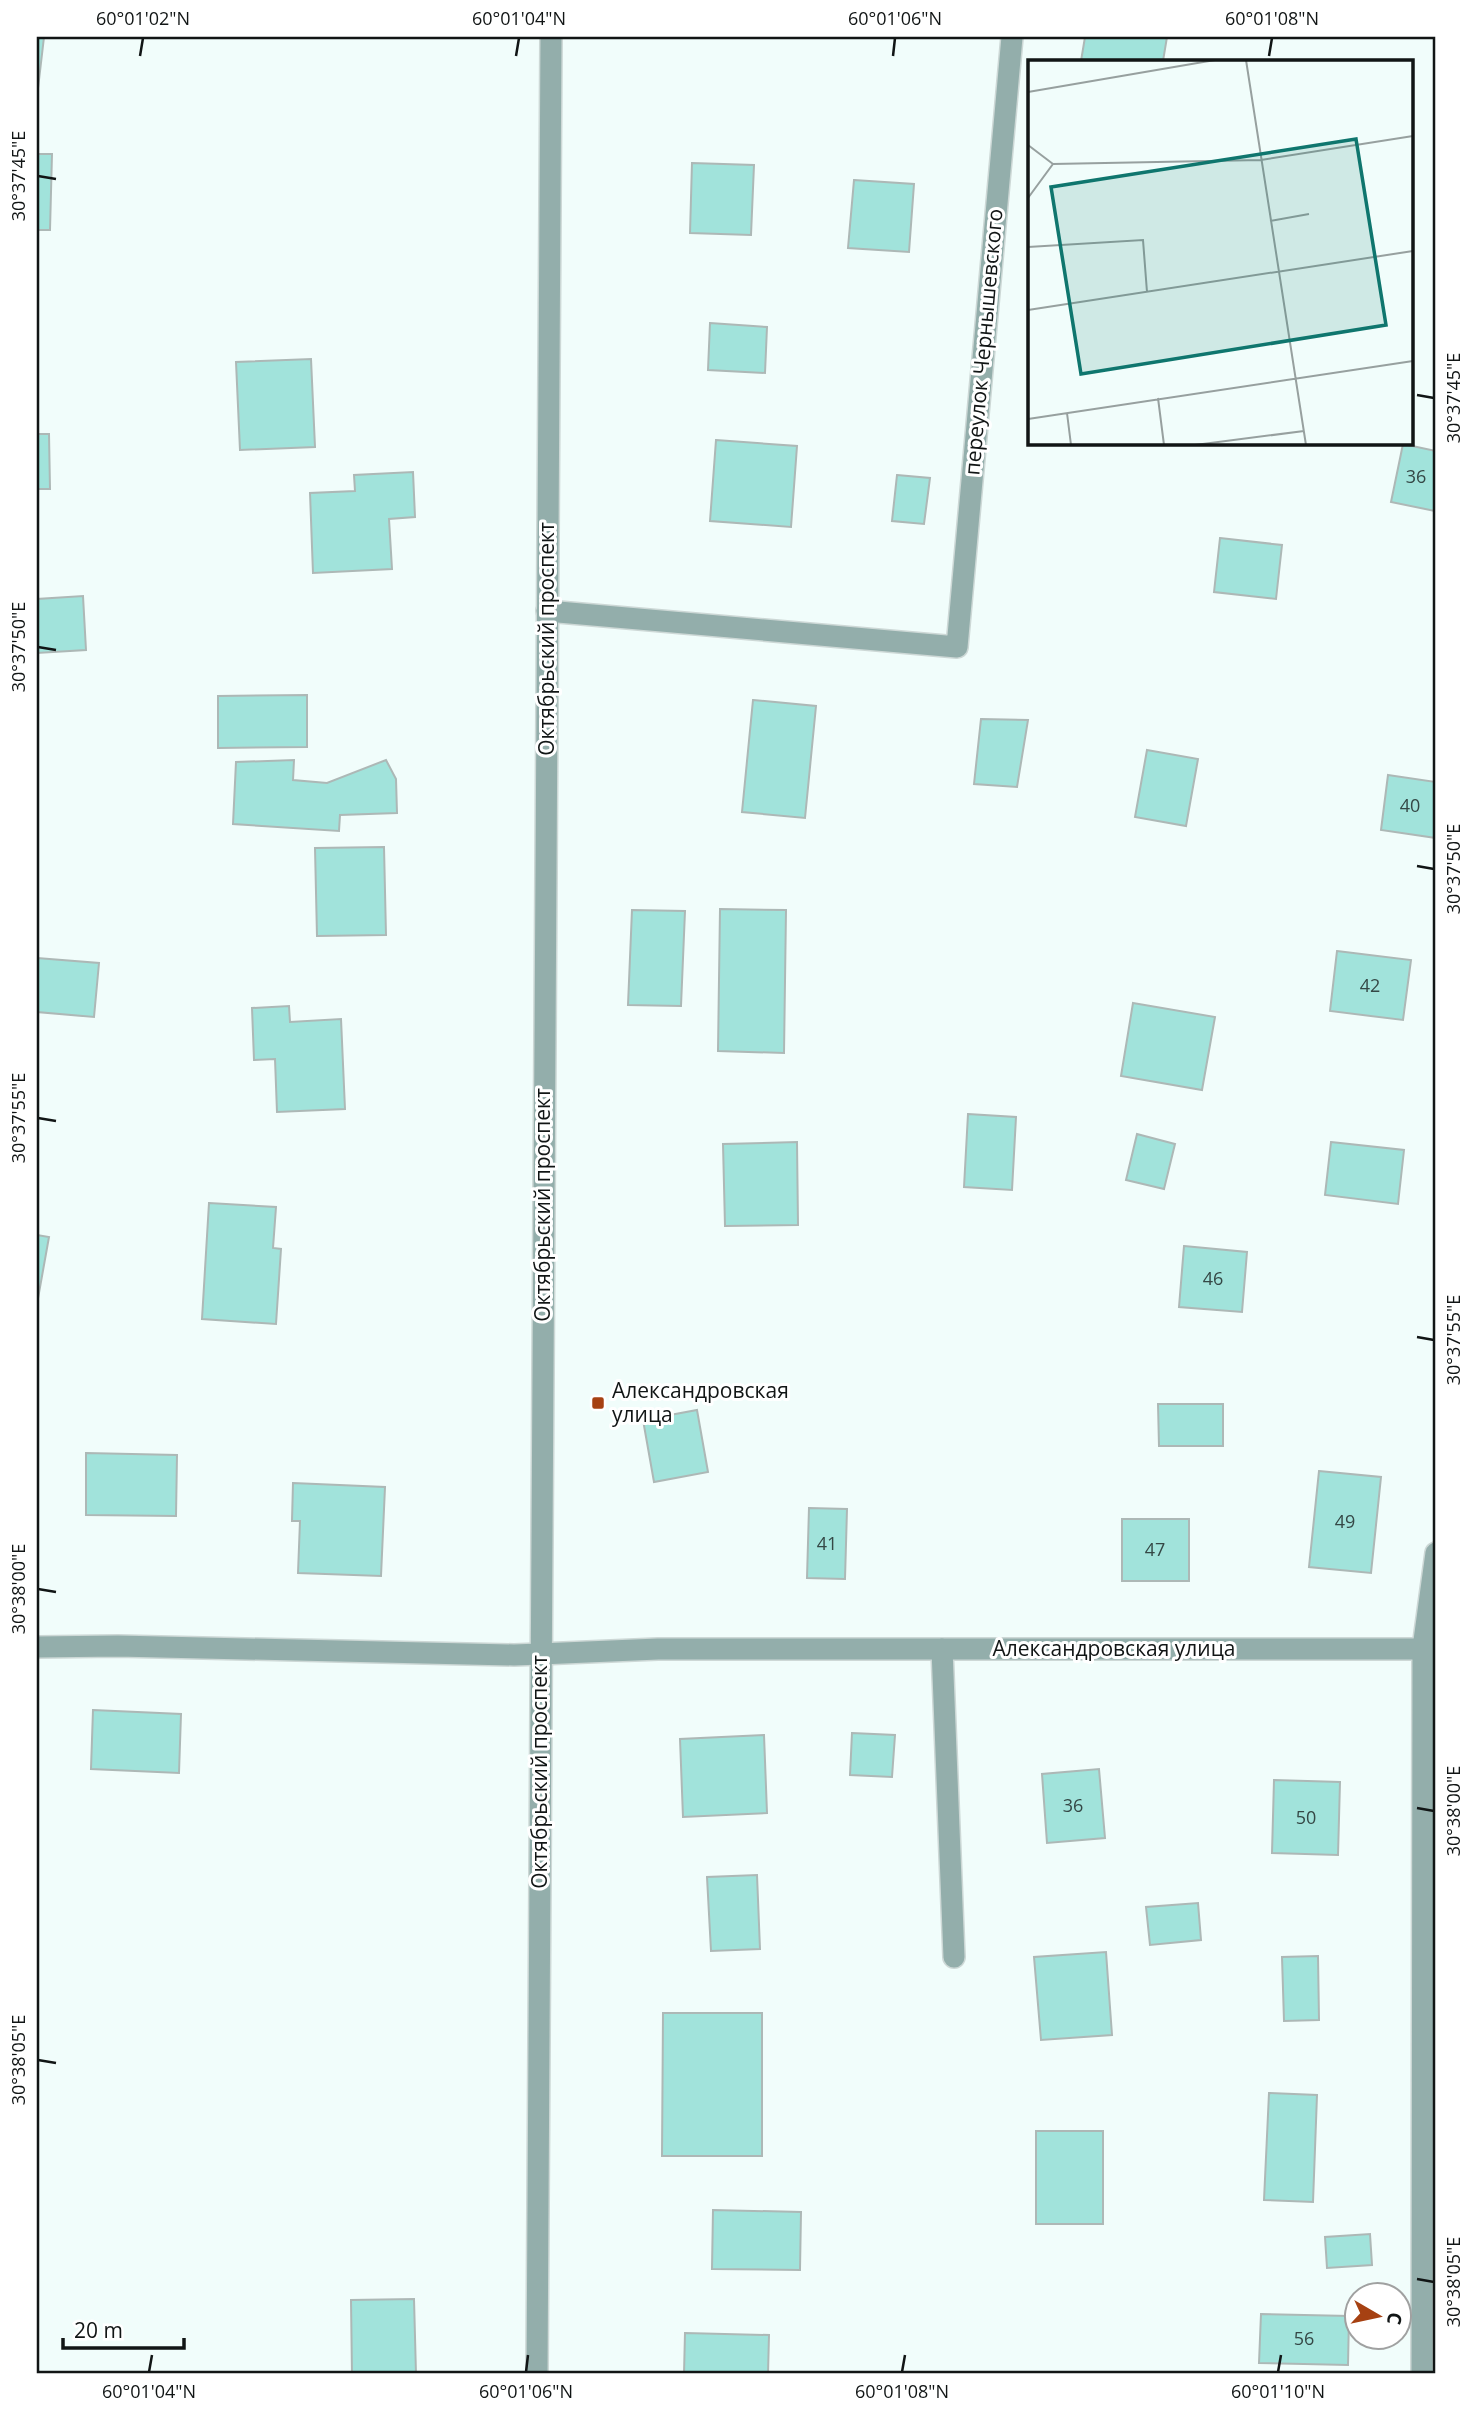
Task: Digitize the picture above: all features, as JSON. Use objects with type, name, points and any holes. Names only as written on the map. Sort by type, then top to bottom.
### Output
[{"type":"street","name":"Октябрьский проспект","points":[[537,2374],[551,37]]},
{"type":"street","name":"переулок Чернышевского","points":[[547,611],[957,647],[1012,37]]},
{"type":"street","points":[[1422,2374],[1429,1648],[1436,1553]]},
{"type":"street","name":"Александровская улица","points":[[37,1647],[118,1646],[514,1656],[658,1649],[1429,1648]]},
{"type":"street","points":[[942,1649],[954,1956]]},
{"type":"building","points":[[37,37],[44,37],[37,97]]},
{"type":"building","points":[[1085,37],[1167,37],[1163,60],[1081,60]]},
{"type":"building","points":[[37,154],[52,154],[50,230],[37,230]]},
{"type":"building","points":[[692,163],[754,165],[751,235],[690,233]]},
{"type":"building","points":[[854,180],[914,184],[909,252],[848,248]]},
{"type":"building","points":[[710,323],[767,327],[765,373],[708,370]]},
{"type":"building","points":[[311,359],[315,447],[240,450],[236,362]]},
{"type":"building","points":[[37,434],[49,434],[50,489],[37,489]]},
{"type":"building","points":[[716,440],[797,446],[791,527],[710,521]]},
{"type":"building","points":[[1403,444],[1436,451],[1435,511],[1391,502]]},
{"type":"building","points":[[413,472],[415,517],[389,519],[392,569],[313,573],[310,493],[355,491],[354,475]]},
{"type":"building","points":[[897,475],[930,478],[924,524],[892,521]]},
{"type":"building","points":[[1220,538],[1282,545],[1276,599],[1214,592]]},
{"type":"building","points":[[83,596],[86,650],[37,653],[37,599]]},
{"type":"building","points":[[307,695],[307,747],[218,748],[218,696]]},
{"type":"building","points":[[753,700],[816,706],[805,818],[742,812]]},
{"type":"building","points":[[981,719],[1028,720],[1017,787],[974,784]]},
{"type":"building","points":[[1147,750],[1198,759],[1186,826],[1135,817]]},
{"type":"building","points":[[294,760],[293,780],[327,783],[386,760],[396,779],[397,813],[340,815],[339,831],[233,824],[236,762]]},
{"type":"building","points":[[1388,775],[1436,782],[1436,838],[1381,830]]},
{"type":"building","points":[[384,847],[386,935],[317,936],[315,848]]},
{"type":"building","points":[[720,909],[786,910],[784,1053],[718,1051]]},
{"type":"building","points":[[632,910],[685,911],[681,1006],[628,1005]]},
{"type":"building","points":[[1337,951],[1411,960],[1403,1020],[1330,1011]]},
{"type":"building","points":[[37,958],[99,963],[94,1017],[37,1012]]},
{"type":"building","points":[[1133,1003],[1215,1017],[1202,1090],[1121,1076]]},
{"type":"building","points":[[289,1006],[290,1022],[341,1019],[345,1109],[277,1112],[275,1059],[254,1060],[252,1008]]},
{"type":"building","points":[[968,1114],[1016,1117],[1012,1190],[964,1187]]},
{"type":"building","points":[[1137,1134],[1175,1144],[1164,1189],[1126,1180]]},
{"type":"building","points":[[797,1142],[798,1225],[725,1226],[723,1144]]},
{"type":"building","points":[[1331,1142],[1404,1150],[1398,1204],[1325,1195]]},
{"type":"building","points":[[209,1203],[276,1207],[273,1248],[281,1249],[276,1324],[202,1319]]},
{"type":"building","points":[[37,1235],[49,1237],[37,1304]]},
{"type":"building","points":[[1184,1246],[1247,1252],[1242,1312],[1179,1307]]},
{"type":"building","points":[[1158,1404],[1223,1404],[1223,1446],[1159,1446]]},
{"type":"building","points":[[697,1410],[708,1472],[654,1482],[643,1420]]},
{"type":"building","points":[[86,1453],[177,1455],[176,1516],[86,1515]]},
{"type":"building","points":[[1319,1471],[1381,1477],[1371,1573],[1309,1567]]},
{"type":"building","points":[[293,1483],[385,1487],[381,1576],[298,1573],[300,1521],[292,1521]]},
{"type":"building","points":[[809,1508],[847,1509],[845,1579],[807,1578]]},
{"type":"building","points":[[1122,1519],[1189,1519],[1189,1581],[1122,1581]]},
{"type":"building","points":[[93,1710],[181,1714],[179,1773],[91,1769]]},
{"type":"building","points":[[852,1733],[895,1735],[892,1777],[850,1775]]},
{"type":"building","points":[[764,1735],[767,1813],[683,1817],[680,1739]]},
{"type":"building","points":[[1099,1769],[1105,1838],[1047,1843],[1042,1774]]},
{"type":"building","points":[[1274,1780],[1340,1782],[1338,1855],[1272,1853]]},
{"type":"building","points":[[757,1875],[760,1949],[711,1951],[707,1877]]},
{"type":"building","points":[[1198,1903],[1201,1940],[1150,1945],[1146,1907]]},
{"type":"building","points":[[1106,1952],[1112,2035],[1041,2040],[1034,1957]]},
{"type":"building","points":[[1318,1956],[1319,2020],[1284,2021],[1282,1957]]},
{"type":"building","points":[[663,2013],[762,2013],[762,2156],[662,2156]]},
{"type":"building","points":[[1269,2093],[1317,2095],[1313,2202],[1264,2200]]},
{"type":"building","points":[[1036,2131],[1103,2131],[1103,2224],[1036,2224]]},
{"type":"building","points":[[713,2210],[801,2212],[800,2270],[712,2269]]},
{"type":"building","points":[[1370,2234],[1372,2265],[1327,2268],[1325,2237]]},
{"type":"building","points":[[414,2299],[416,2374],[352,2374],[351,2300]]},
{"type":"building","points":[[1261,2314],[1344,2316],[1344,2352],[1348,2352],[1348,2365],[1259,2363]]},
{"type":"building","points":[[685,2333],[769,2335],[768,2374],[684,2374]]},
{"type":"place","name":"Александровская улица","points":[[598,1403]]}]
